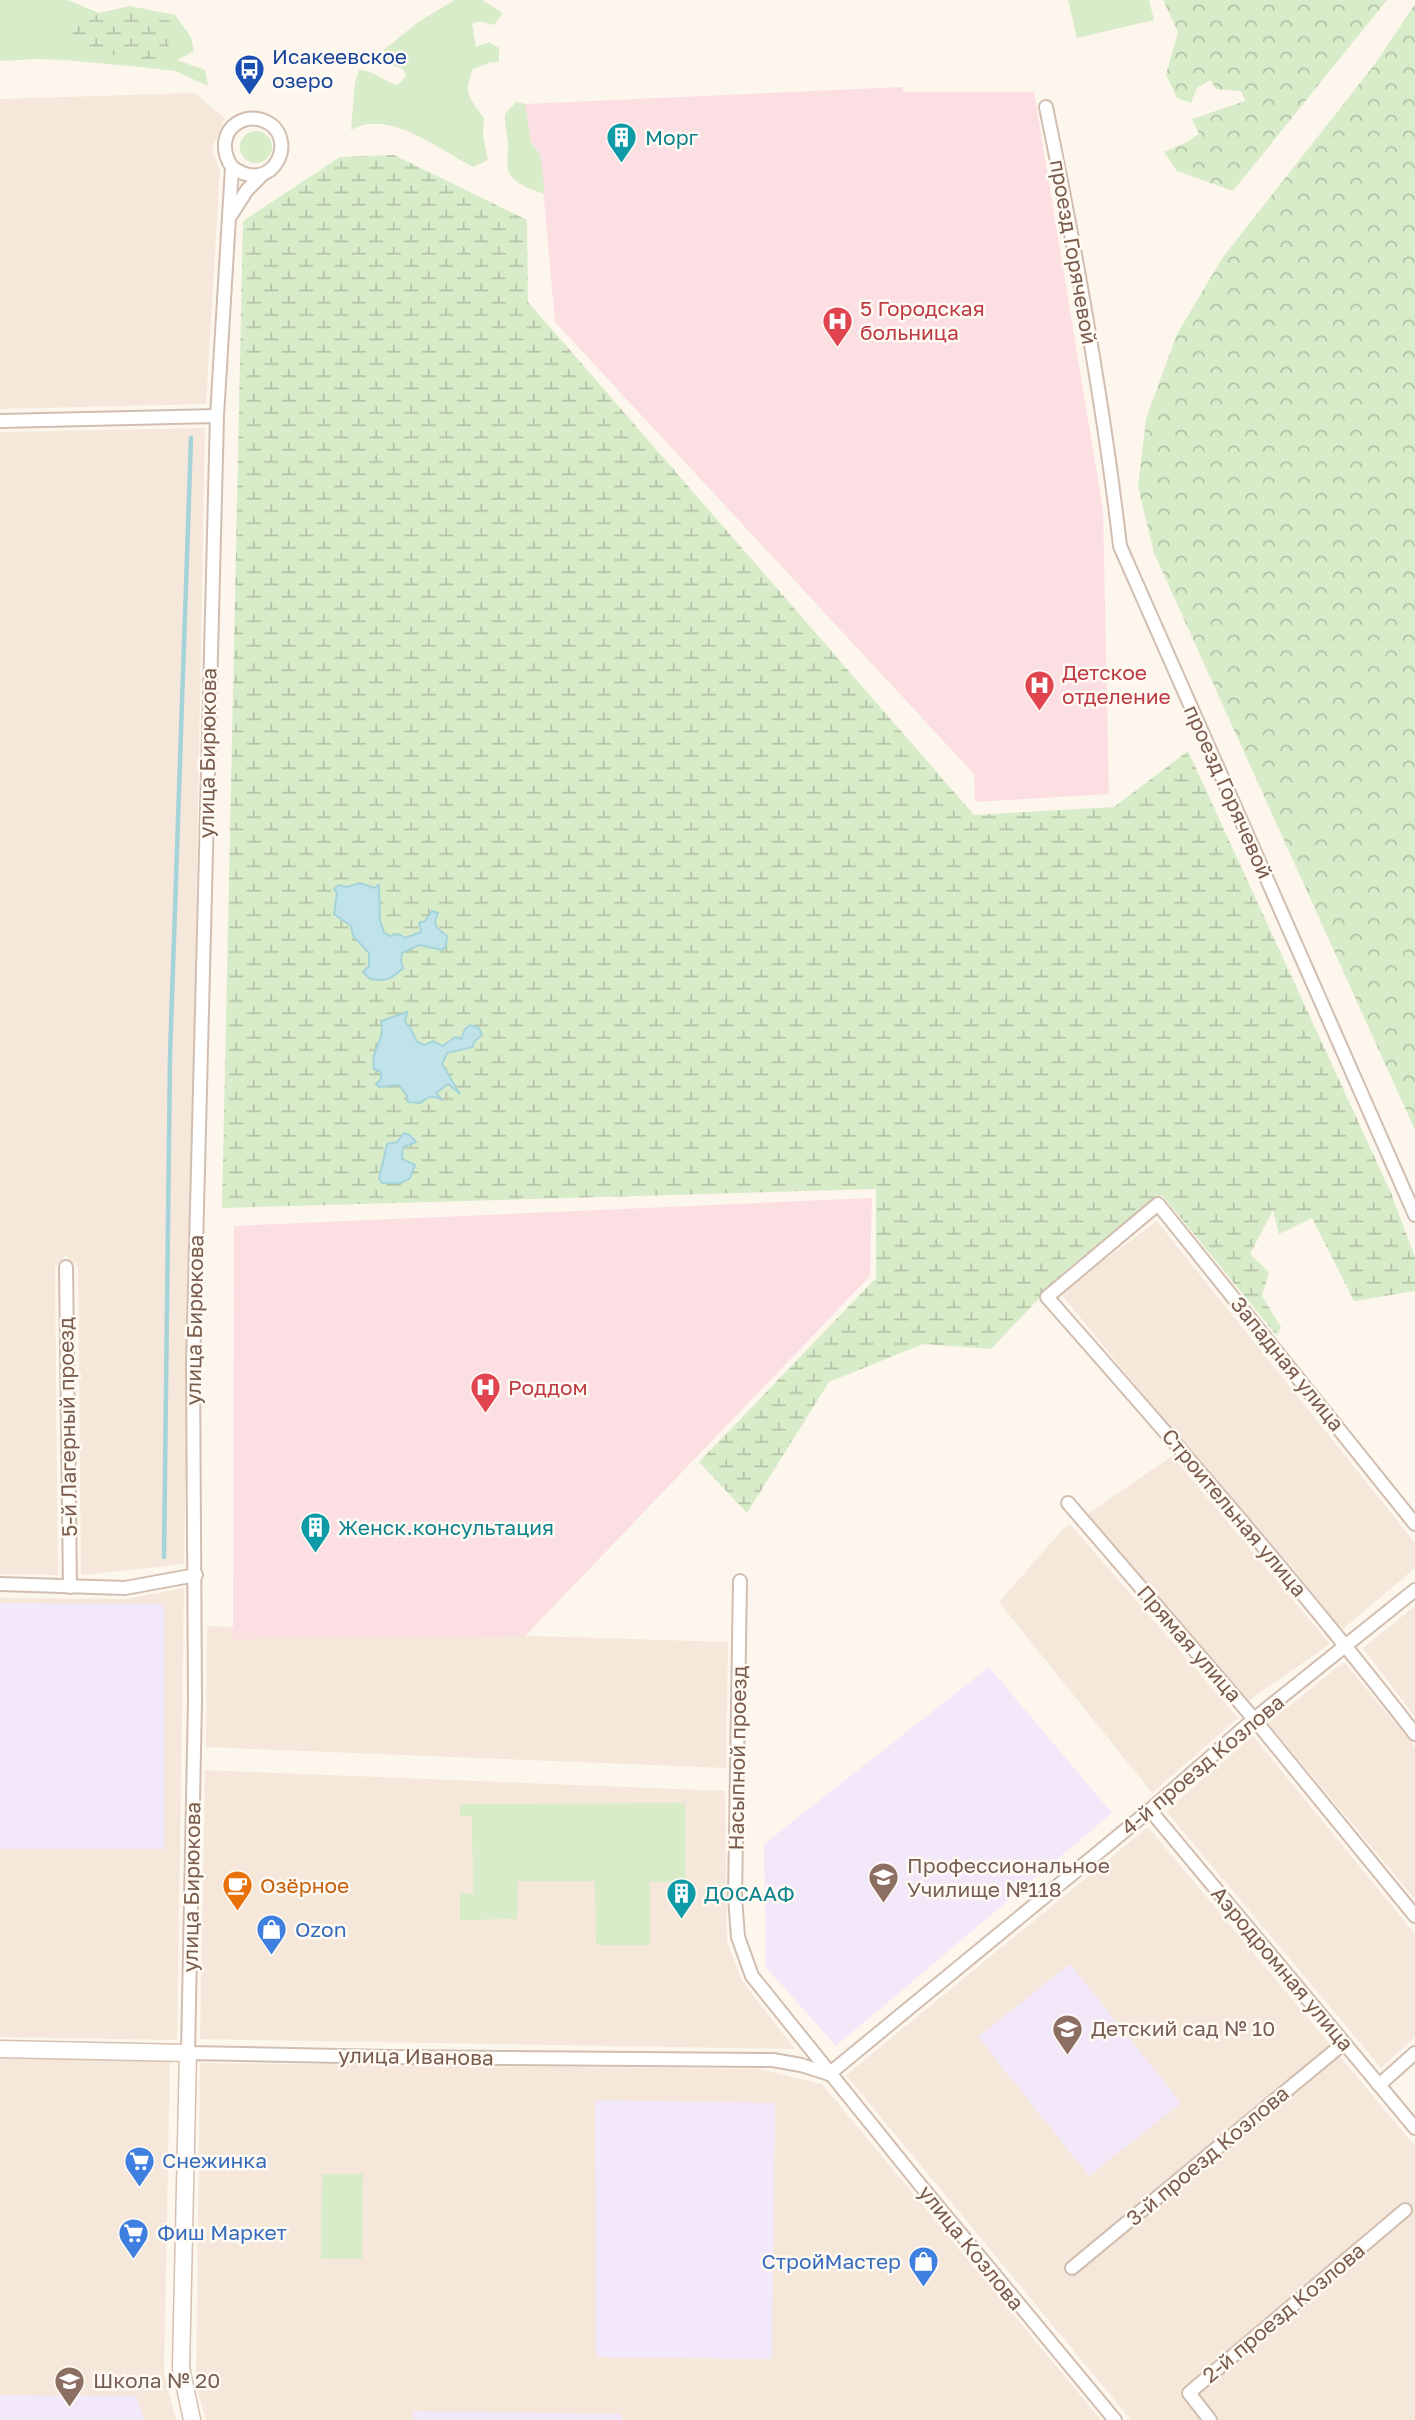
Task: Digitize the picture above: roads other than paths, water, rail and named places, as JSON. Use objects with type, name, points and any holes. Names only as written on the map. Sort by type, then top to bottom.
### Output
[{"type":"street","name":"проезд Горячевой","points":[[1046,107],[1110,459],[1120,545],[1415,1215]]},
{"type":"street","name":"улица Бирюкова","points":[[192,2420],[181,2368],[193,1864],[196,1575],[193,1366],[217,416],[232,167],[226,159],[224,149],[226,135],[237,123],[246,119],[259,119],[276,130],[281,145],[278,161],[247,190],[229,219]]},
{"type":"street","points":[[232,167],[250,176],[262,175]]},
{"type":"street","points":[[0,421],[217,416]]},
{"type":"street","name":"Строительная улица","points":[[1158,1204],[1046,1297],[1174,1441],[1346,1646],[1415,1734]]},
{"type":"street","name":"Западная улица","points":[[1158,1204],[1415,1524]]},
{"type":"street","name":"5-й Лагерный проезд","points":[[66,1267],[70,1587]]},
{"type":"street","name":"Прямая улица","points":[[1068,1503],[1254,1720],[1415,1916]]},
{"type":"street","points":[[0,1584],[125,1588],[196,1575]]},
{"type":"street","name":"Насыпной проезд","points":[[740,1581],[735,1897],[737,1937],[752,1976],[829,2074]]},
{"type":"street","name":"4-й проезд Козлова","points":[[829,2074],[1150,1810],[1254,1720],[1415,1590]]},
{"type":"street","name":"Аэродромная улица","points":[[1150,1810],[1415,2128]]},
{"type":"street","name":"3-й проезд Козлова","points":[[1072,2268],[1344,2043]]},
{"type":"street","name":"улица Иванова","points":[[0,2049],[405,2057],[773,2060],[801,2064],[829,2074]]},
{"type":"street","points":[[1379,2085],[1415,2053]]},
{"type":"street","name":"улица Козлова","points":[[829,2074],[1115,2420]]},
{"type":"street","name":"2-й проезд Козлова","points":[[1210,2420],[1189,2393],[1405,2210]]},
{"type":"water","points":[[360,883],[374,888],[379,885],[380,920],[384,933],[390,936],[399,934],[405,938],[421,932],[419,923],[425,921],[432,911],[438,913],[435,922],[437,928],[447,936],[446,946],[442,950],[419,945],[402,953],[403,968],[395,975],[384,980],[370,979],[363,972],[369,966],[369,953],[353,936],[351,926],[334,914],[337,893],[334,889],[339,885],[347,887]]},
{"type":"water","points":[[407,1012],[405,1022],[417,1042],[425,1045],[433,1041],[443,1046],[455,1037],[461,1039],[470,1025],[479,1028],[482,1035],[474,1042],[473,1047],[447,1053],[442,1064],[460,1094],[448,1084],[436,1093],[441,1099],[430,1097],[421,1103],[408,1102],[399,1085],[379,1087],[376,1084],[381,1079],[381,1072],[374,1069],[373,1061],[381,1034],[381,1021]]},
{"type":"water","points":[[404,1133],[416,1142],[403,1147],[402,1159],[415,1165],[410,1178],[401,1183],[382,1183],[379,1179],[387,1144],[397,1142]]},
{"type":"waterway","points":[[164,1557],[170,1056],[191,438]]},
{"type":"place","name":"Исакеевское озеро","points":[[249,96]]},
{"type":"place","name":"Морг","points":[[622,165]]},
{"type":"place","name":"5 Городская больница","points":[[837,348]]},
{"type":"place","name":"Детское отделение","points":[[1039,712]]},
{"type":"place","name":"Роддом","points":[[485,1415]]},
{"type":"place","name":"Женск.консультация","points":[[315,1555]]},
{"type":"place","name":"Профессиональное Училище №118","points":[[884,1905]]},
{"type":"place","name":"Озёрное","points":[[237,1913]]},
{"type":"place","name":"ДОСААФ","points":[[681,1921]]},
{"type":"place","name":"Ozon","points":[[272,1957]]},
{"type":"place","name":"Детский сад № 10","points":[[1068,2056]]},
{"type":"place","name":"Снежинка","points":[[139,2188]]},
{"type":"place","name":"Фиш Маркет","points":[[134,2260]]},
{"type":"place","name":"СтройМастер","points":[[924,2289]]},
{"type":"place","name":"Школа № 20","points":[[70,2408]]}]
